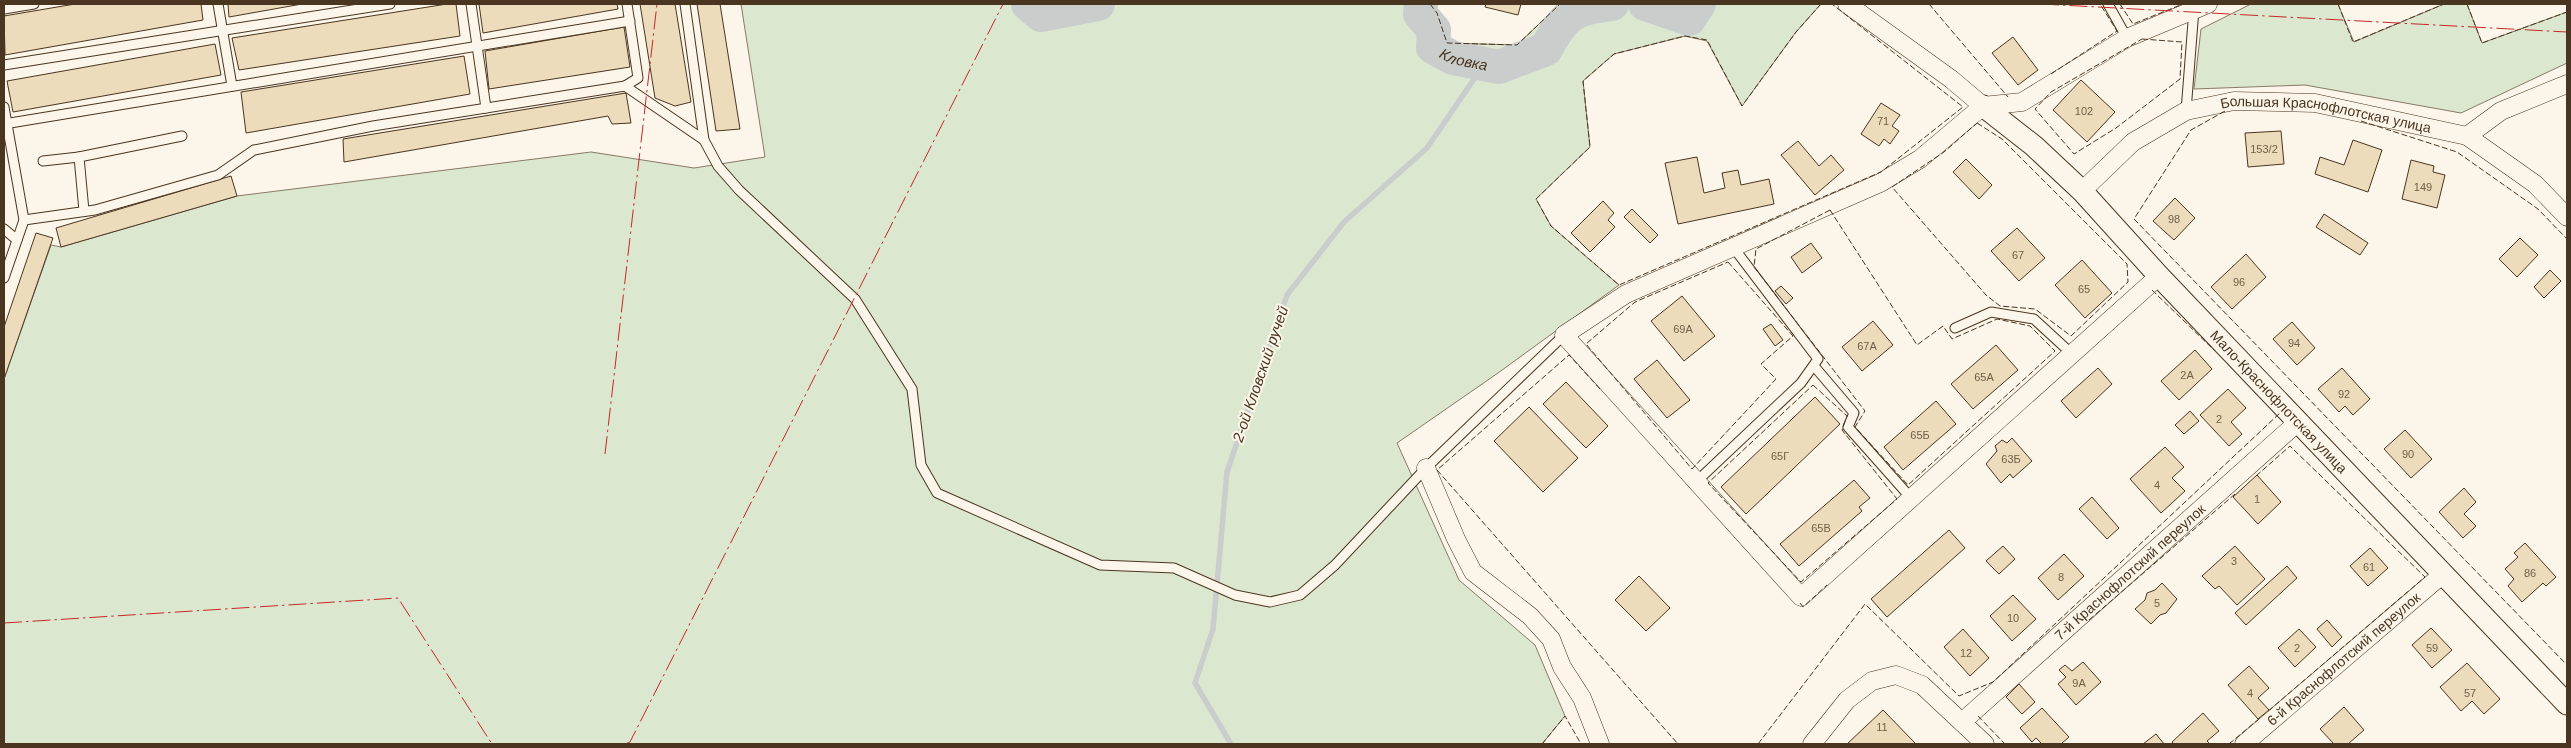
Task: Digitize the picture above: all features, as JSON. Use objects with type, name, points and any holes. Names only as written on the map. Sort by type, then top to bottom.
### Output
[{"type":"street","points":[[1847,4],[1951,79],[1983,106]]},
{"type":"street","points":[[2159,276],[1801,596],[1564,335],[1626,294],[1880,183],[1920,159],[1983,106],[2022,102],[2127,38],[2201,6]]},
{"type":"street","points":[[2467,136],[2501,111],[2567,84]]},
{"type":"street","name":"Большая Краснофлотская улица","points":[[2082,191],[2133,142],[2186,111],[2234,102],[2315,103],[2467,136],[2535,184],[2567,217]]},
{"type":"street","name":"Мало-Краснофлотская улица","points":[[1983,106],[2034,146],[2082,191],[2159,276],[2567,704]]},
{"type":"street","name":"7-й Краснофлотский переулок","points":[[1962,722],[2298,422]]},
{"type":"street","points":[[1426,468],[1456,539],[1473,572],[1530,616],[1551,639],[1562,667],[1582,698],[1600,744]]},
{"type":"street","name":"6-й Краснофлотский переулок","points":[[2244,744],[2443,574]]},
{"type":"street","points":[[1812,744],[1847,700],[1872,681],[1896,675],[1922,685],[1985,744]]},
{"type":"lane","points":[[4,9],[34,4]]},
{"type":"lane","points":[[218,4],[232,86]]},
{"type":"lane","points":[[4,65],[390,4]]},
{"type":"lane","points":[[471,4],[486,108]]},
{"type":"lane","points":[[24,220],[84,212],[218,176],[254,150],[372,126],[625,86],[638,78],[627,4]]},
{"type":"lane","points":[[685,4],[704,140],[718,166],[739,190],[855,299],[912,390],[920,465],[937,493],[1100,565],[1174,568],[1235,595],[1270,602],[1300,595],[1321,577],[1426,468],[1564,335]]},
{"type":"lane","points":[[2108,4],[2127,38]]},
{"type":"lane","points":[[2186,111],[2201,6]]},
{"type":"lane","points":[[5,124],[630,21]]},
{"type":"lane","points":[[625,86],[704,140]]},
{"type":"lane","points":[[4,107],[5,124],[24,220],[4,278]]},
{"type":"lane","points":[[43,160],[79,157],[182,136]]},
{"type":"lane","points":[[79,157],[84,212]]},
{"type":"lane","points":[[4,229],[17,240]]},
{"type":"lane","points":[[1696,482],[1801,383],[1818,359],[1733,247]]},
{"type":"lane","points":[[1955,328],[1991,312],[2034,319],[2072,354]]},
{"type":"lane","points":[[1814,366],[1854,413],[1848,427],[1911,498]]},
{"type":"green space","points":[[741,4],[1430,4],[1437,13],[1447,43],[1517,45],[1560,4],[1821,4],[1796,32],[1742,106],[1707,41],[1685,36],[1614,54],[1583,81],[1590,147],[1536,199],[1551,226],[1619,285],[1498,373],[1397,443],[1459,580],[1535,645],[1565,716],[1542,744],[4,744],[4,379],[51,245],[61,247],[237,196],[591,152],[694,168],[765,157]]},
{"type":"green space","points":[[2251,4],[2338,4],[2354,42],[2444,4],[2467,4],[2482,43],[2567,12],[2567,63],[2461,113],[2305,85],[2194,89],[2201,29]]},
{"type":"building","points":[[75,4],[201,4],[203,20],[5,55],[4,16]]},
{"type":"building","points":[[228,4],[302,4],[229,17]]},
{"type":"building","points":[[456,4],[460,36],[239,70],[232,38]]},
{"type":"building","points":[[479,4],[617,4],[618,9],[483,33]]},
{"type":"building","points":[[640,4],[675,4],[691,102],[675,106],[655,98]]},
{"type":"building","points":[[697,4],[720,4],[740,129],[716,131]]},
{"type":"building","points":[[1486,4],[1521,4],[1518,15],[1485,7]]},
{"type":"building","points":[[624,27],[630,67],[489,89],[485,51]]},
{"type":"building","points":[[2013,37],[2038,70],[2018,85],[1992,53]]},
{"type":"building","points":[[215,44],[221,75],[13,112],[7,81]]},
{"type":"building","points":[[464,56],[470,94],[246,133],[241,92]]},
{"type":"building","points":[[2081,80],[2115,112],[2087,142],[2053,110]]},
{"type":"building","points":[[626,93],[631,123],[612,124],[608,116],[344,162],[343,139]]},
{"type":"building","points":[[1881,103],[1900,115],[1892,126],[1899,131],[1890,144],[1884,139],[1879,146],[1861,134]]},
{"type":"building","points":[[2281,131],[2284,164],[2248,167],[2245,133]]},
{"type":"building","points":[[2353,140],[2382,150],[2368,192],[2315,174],[2320,157],[2344,165]]},
{"type":"building","points":[[1798,141],[1819,166],[1831,155],[1844,170],[1815,195],[1781,155]]},
{"type":"building","points":[[1697,157],[1704,193],[1725,188],[1722,173],[1738,170],[1741,185],[1769,179],[1774,204],[1678,224],[1665,163]]},
{"type":"building","points":[[1966,159],[1992,185],[1979,199],[1953,172]]},
{"type":"building","points":[[2411,160],[2434,166],[2433,172],[2445,175],[2437,208],[2402,199]]},
{"type":"building","points":[[231,176],[237,196],[61,247],[56,228]]},
{"type":"building","points":[[2175,198],[2195,218],[2174,240],[2153,221]]},
{"type":"building","points":[[1603,201],[1614,213],[1608,220],[1615,227],[1590,252],[1571,233]]},
{"type":"building","points":[[1632,209],[1658,235],[1650,243],[1624,217]]},
{"type":"building","points":[[2324,214],[2368,243],[2360,255],[2316,227]]},
{"type":"building","points":[[2017,228],[2045,258],[2019,281],[1991,251]]},
{"type":"building","points":[[36,233],[53,238],[4,379],[4,327]]},
{"type":"building","points":[[2520,238],[2538,255],[2517,277],[2499,259]]},
{"type":"building","points":[[1811,243],[1822,258],[1802,273],[1791,257]]},
{"type":"building","points":[[2246,254],[2266,277],[2232,309],[2211,287]]},
{"type":"building","points":[[2082,260],[2112,293],[2085,318],[2055,285]]},
{"type":"building","points":[[2550,270],[2561,281],[2544,298],[2534,287]]},
{"type":"building","points":[[1781,286],[1793,298],[1786,304],[1775,291]]},
{"type":"building","points":[[1682,296],[1715,336],[1684,361],[1651,321]]},
{"type":"building","points":[[1873,321],[1893,345],[1862,371],[1842,347]]},
{"type":"building","points":[[2292,322],[2315,348],[2297,365],[2273,339]]},
{"type":"building","points":[[1771,324],[1783,340],[1775,346],[1763,329]]},
{"type":"building","points":[[1996,345],[2018,370],[1973,409],[1951,384]]},
{"type":"building","points":[[2195,350],[2212,369],[2179,400],[2161,381]]},
{"type":"building","points":[[1657,360],[1690,400],[1667,418],[1634,379]]},
{"type":"building","points":[[2098,368],[2112,384],[2076,418],[2061,401]]},
{"type":"building","points":[[2342,368],[2370,399],[2353,415],[2345,406],[2339,412],[2318,389]]},
{"type":"building","points":[[1566,382],[1608,426],[1586,448],[1543,404]]},
{"type":"building","points":[[2228,389],[2246,408],[2231,422],[2242,434],[2229,446],[2200,415]]},
{"type":"building","points":[[1815,397],[1840,424],[1746,514],[1721,487]]},
{"type":"building","points":[[1936,401],[1956,424],[1903,470],[1884,447]]},
{"type":"building","points":[[1529,407],[1578,458],[1543,492],[1494,441]]},
{"type":"building","points":[[2190,411],[2199,421],[2184,434],[2175,425]]},
{"type":"building","points":[[2405,430],[2432,459],[2411,478],[2384,449]]},
{"type":"building","points":[[2012,438],[2032,461],[2013,478],[2010,474],[2001,483],[1986,464],[1997,451],[1995,446],[2002,440],[2007,443]]},
{"type":"building","points":[[2165,447],[2184,467],[2172,478],[2185,491],[2161,513],[2130,479]]},
{"type":"building","points":[[2257,475],[2281,502],[2258,524],[2233,497]]},
{"type":"building","points":[[1854,480],[1870,498],[1859,507],[1862,511],[1799,566],[1780,544]]},
{"type":"building","points":[[2464,488],[2476,502],[2464,514],[2476,526],[2463,538],[2439,512]]},
{"type":"building","points":[[2092,497],[2119,528],[2107,539],[2079,509]]},
{"type":"building","points":[[1949,530],[1965,548],[1887,617],[1871,599]]},
{"type":"building","points":[[2525,543],[2556,577],[2546,586],[2543,583],[2522,602],[2508,586],[2514,579],[2505,569],[2518,557],[2514,553]]},
{"type":"building","points":[[2003,546],[2015,559],[1999,574],[1986,561]]},
{"type":"building","points":[[2235,546],[2265,579],[2237,605],[2219,586],[2215,589],[2202,576]]},
{"type":"building","points":[[2370,548],[2388,568],[2368,586],[2350,566]]},
{"type":"building","points":[[2064,554],[2084,576],[2058,600],[2038,578]]},
{"type":"building","points":[[2287,566],[2297,578],[2246,625],[2235,613]]},
{"type":"building","points":[[1639,576],[1670,608],[1646,631],[1615,600]]},
{"type":"building","points":[[2162,583],[2177,599],[2166,613],[2160,615],[2151,624],[2135,609],[2145,600],[2147,593],[2155,590]]},
{"type":"building","points":[[2013,595],[2036,619],[2012,641],[1990,616]]},
{"type":"building","points":[[2327,620],[2342,637],[2332,647],[2317,629]]},
{"type":"building","points":[[2431,628],[2452,650],[2432,668],[2412,645]]},
{"type":"building","points":[[1963,629],[1989,658],[1970,676],[1944,647]]},
{"type":"building","points":[[2299,629],[2316,647],[2295,667],[2278,648]]},
{"type":"building","points":[[2083,662],[2101,682],[2076,705],[2058,684],[2066,677],[2059,670],[2065,665],[2072,671]]},
{"type":"building","points":[[2467,663],[2500,699],[2484,714],[2472,701],[2461,711],[2440,687]]},
{"type":"building","points":[[2249,666],[2269,688],[2258,698],[2269,710],[2258,719],[2228,685]]},
{"type":"building","points":[[2019,684],[2035,702],[2022,714],[2006,697]]},
{"type":"building","points":[[2344,707],[2364,730],[2348,744],[2334,744],[2320,729]]},
{"type":"building","points":[[2042,708],[2069,737],[2061,744],[2042,744],[2036,738],[2032,742],[2020,728]]},
{"type":"building","points":[[1883,710],[1916,744],[1847,744]]},
{"type":"building","points":[[2203,713],[2219,731],[2207,741],[2210,744],[2174,744],[2172,742]]},
{"type":"building","points":[[2156,734],[2164,744],[2143,744]]},
{"type":"waterway","name":"Кловка","points":[[1028,4],[1041,15],[1098,4]]},
{"type":"waterway","name":"Кловка","points":[[1421,4],[1420,14],[1434,30],[1433,47],[1453,58],[1499,67],[1546,49],[1558,28],[1571,15],[1588,8],[1612,4]]},
{"type":"waterway","name":"Кловка","points":[[1645,4],[1689,19],[1699,4]]},
{"type":"waterway","name":"2-ой Кловский ручей","points":[[1231,744],[1195,683],[1213,629],[1227,472],[1287,295],[1344,222],[1427,148],[1485,63]]},
{"type":"fence","points":[[1430,4],[1437,13],[1447,43],[1517,45],[1560,4]]},
{"type":"fence","points":[[1821,4],[1796,32],[1742,106],[1707,40],[1685,36],[1614,54],[1583,81],[1590,147],[1536,199],[1551,226],[1619,285],[1881,172],[1963,107],[1832,4]]},
{"type":"fence","points":[[1929,4],[2008,97]]},
{"type":"fence","points":[[2051,74],[2117,31],[2100,4]]},
{"type":"fence","points":[[2120,4],[2133,24],[2183,4]]},
{"type":"fence","points":[[2338,4],[2353,42],[2444,4]]},
{"type":"fence","points":[[2467,4],[2482,43],[2567,12]]},
{"type":"fence","points":[[2142,39],[2182,42],[2180,79],[2116,128],[2074,154],[2035,109],[2051,92],[2142,39]]},
{"type":"fence","points":[[2225,111],[2191,130],[2134,219],[2567,665]]},
{"type":"fence","points":[[2361,121],[2457,152],[2538,209],[2567,239]]},
{"type":"fence","points":[[1977,123],[2002,139],[2127,264],[2128,282],[2071,336],[2035,309],[2000,306],[1986,295],[1892,187],[1944,152],[1977,123]]},
{"type":"fence","points":[[1830,210],[1917,345],[1943,326],[1952,339],[1997,319],[2030,326],[2055,351],[1908,485],[1855,427],[1865,411],[1754,267],[1756,249],[1830,210]]},
{"type":"fence","points":[[1728,262],[1793,336],[1761,364],[1776,379],[1692,469],[1586,344],[1635,302],[1728,262]]},
{"type":"fence","points":[[2152,290],[2215,351]]},
{"type":"fence","points":[[1600,389],[1569,355],[1437,470],[1678,744]]},
{"type":"fence","points":[[1813,385],[1847,416],[1842,430],[1897,499],[1801,582],[1708,483],[1813,385]]},
{"type":"fence","points":[[1758,744],[1865,604],[1959,696],[1993,682],[2280,413]]},
{"type":"fence","points":[[2256,476],[2290,446],[2425,577],[2267,712]]},
{"type":"fence","points":[[2089,620],[2235,494]]},
{"type":"fence","points":[[1800,603],[1803,607],[1827,585]]},
{"type":"fence","points":[[1542,744],[1565,716],[1581,744]]},
{"type":"fence","points":[[1978,716],[2005,744]]},
{"type":"fence","points":[[2229,744],[2260,718]]},
{"type":"power","points":[[605,454],[657,4]]},
{"type":"power","points":[[625,744],[630,742],[1003,4]]},
{"type":"power","points":[[2041,4],[2567,32]]},
{"type":"power","points":[[4,623],[398,598],[492,744]]}]
